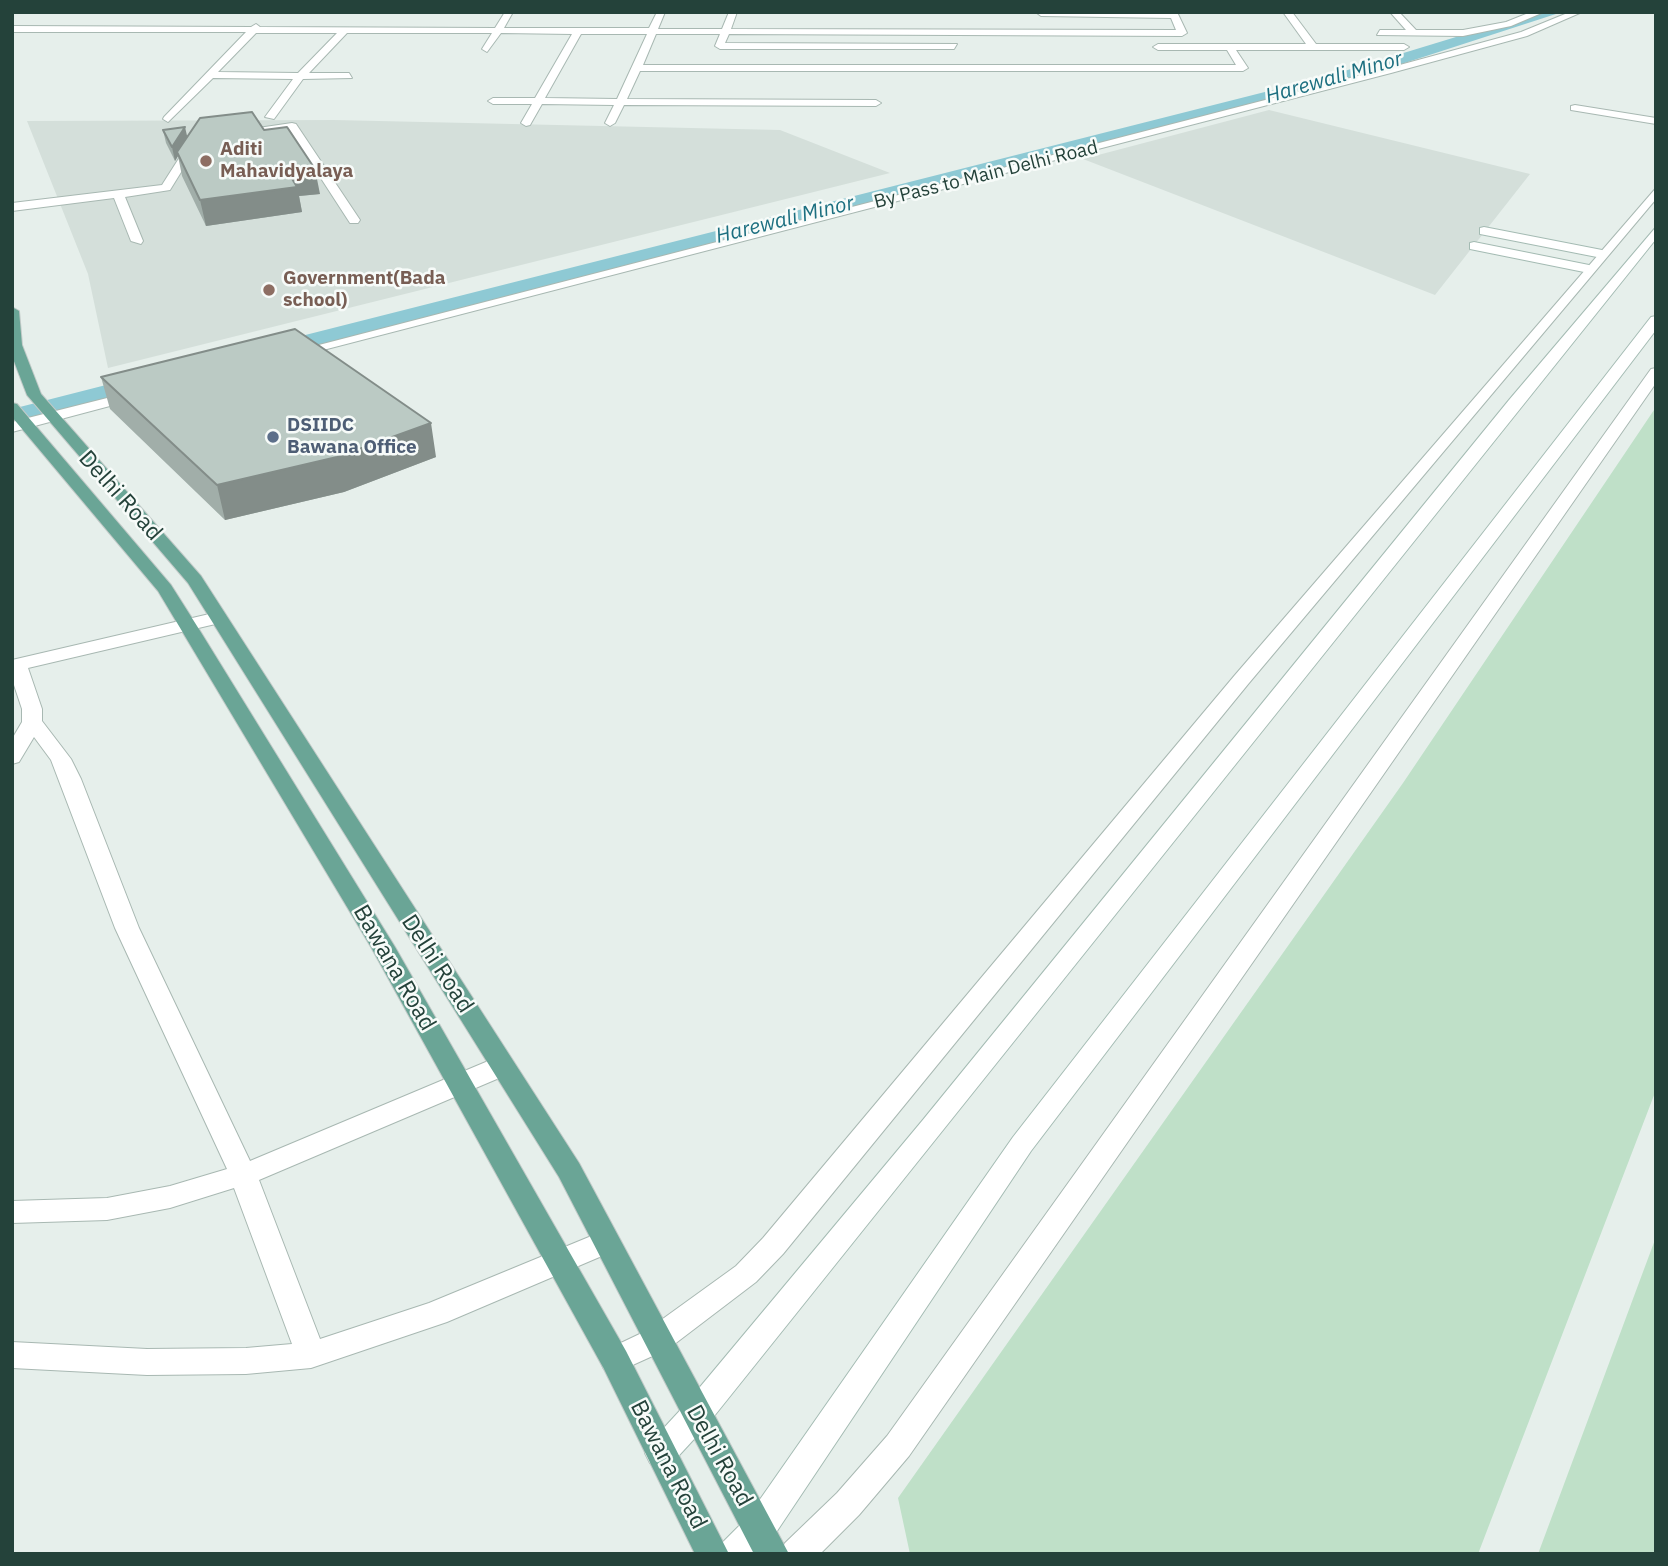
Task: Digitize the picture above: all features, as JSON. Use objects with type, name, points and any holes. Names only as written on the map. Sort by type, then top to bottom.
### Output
[{"type":"main road","points":[[12,311],[18,370]]},
{"type":"main road","name":"Delhi Road","points":[[18,370],[48,414],[195,580],[569,1170],[696,1415],[765,1541]]},
{"type":"main road","name":"Bawana Road","points":[[18,419],[165,589],[188,626],[383,947],[460,1083],[615,1360],[712,1554]]},
{"type":"main road","points":[[136,554],[165,547]]},
{"type":"street","points":[[487,49],[509,12]]},
{"type":"street","points":[[610,122],[622,102],[661,12]]},
{"type":"street","points":[[714,69],[733,12]]},
{"type":"street","points":[[1287,12],[1313,47]]},
{"type":"street","points":[[1394,12],[1414,33]]},
{"type":"street","points":[[1372,33],[1452,33],[1496,27],[1540,12]]},
{"type":"street","name":"By Pass to Main Delhi Road","points":[[287,355],[1388,71],[1524,34],[1578,12]]},
{"type":"street","points":[[1047,32],[1041,13],[1173,13],[1182,33]]},
{"type":"street","points":[[1452,33],[1465,21]]},
{"type":"street","points":[[12,29],[499,29],[556,26],[579,30],[726,31],[815,27],[968,27],[1047,32],[1195,33]]},
{"type":"street","points":[[168,119],[256,27]]},
{"type":"street","points":[[804,72],[813,47],[815,27]]},
{"type":"street","points":[[882,27],[885,69]]},
{"type":"street","points":[[270,117],[300,76],[346,28]]},
{"type":"street","points":[[526,122],[579,30]]},
{"type":"street","points":[[1289,33],[1316,33]]},
{"type":"street","points":[[720,46],[961,46]]},
{"type":"street","points":[[1149,47],[1404,47]]},
{"type":"street","points":[[637,68],[804,72],[885,69],[1243,68],[1230,47]]},
{"type":"street","points":[[976,58],[979,69]]},
{"type":"street","points":[[210,75],[349,76]]},
{"type":"street","points":[[493,101],[622,102],[800,98],[876,103]]},
{"type":"street","points":[[1575,106],[1656,119]]},
{"type":"street","points":[[226,133],[292,126],[354,220]]},
{"type":"street","points":[[12,208],[166,188],[199,136]]},
{"type":"street","points":[[615,1360],[657,1340],[746,1274],[773,1247],[1233,690],[1656,191]]},
{"type":"street","points":[[118,194],[137,241]]},
{"type":"street","points":[[1484,231],[1596,262]]},
{"type":"street","points":[[661,1453],[696,1415],[1656,231]]},
{"type":"street","points":[[1474,246],[1596,262]]},
{"type":"street","points":[[734,1554],[765,1541],[1022,1144],[1656,320]]},
{"type":"street","points":[[797,1554],[848,1504],[898,1446],[1656,372]]},
{"type":"street","points":[[18,419],[142,393]]},
{"type":"street","points":[[12,758],[32,722],[32,709],[14,666],[218,618]]},
{"type":"street","points":[[32,722],[61,758],[71,779],[127,928],[243,1175],[311,1355]]},
{"type":"street","points":[[12,1212],[107,1209],[170,1197],[243,1175],[502,1066]]},
{"type":"street","points":[[12,1355],[147,1362],[246,1361],[311,1355],[437,1313],[606,1242]]},
{"type":"shaded area","points":[[1269,110],[1530,174],[1435,295],[1083,159]]},
{"type":"shaded area","points":[[334,120],[780,130],[890,173],[108,368],[88,274],[27,121]]},
{"type":"green space","points":[[1656,407],[1656,1090],[1478,1554],[910,1554],[898,1498],[1403,783]]},
{"type":"green space","points":[[1656,1237],[1656,1554],[1538,1554]]},
{"type":"building","points":[[252,112],[264,130],[287,127],[315,169],[288,172],[297,187],[200,200],[177,152],[200,118]]},
{"type":"building","points":[[185,127],[172,147],[163,130]]},
{"type":"building","name":"DSIIDC Bawana Office","points":[[295,329],[431,423],[337,457],[217,485],[101,377]]},
{"type":"waterway","name":"Harewali Minor","points":[[263,353],[1334,80],[1555,12]]},
{"type":"waterway","name":"Harewali Minor","points":[[12,417],[153,381]]},
{"type":"place","name":"Aditi Mahavidyalaya","points":[[206,161]]},
{"type":"place","name":"Government(Bada school)","points":[[269,290]]},
{"type":"place","name":"DSIIDC Bawana Office","points":[[273,437]]}]
